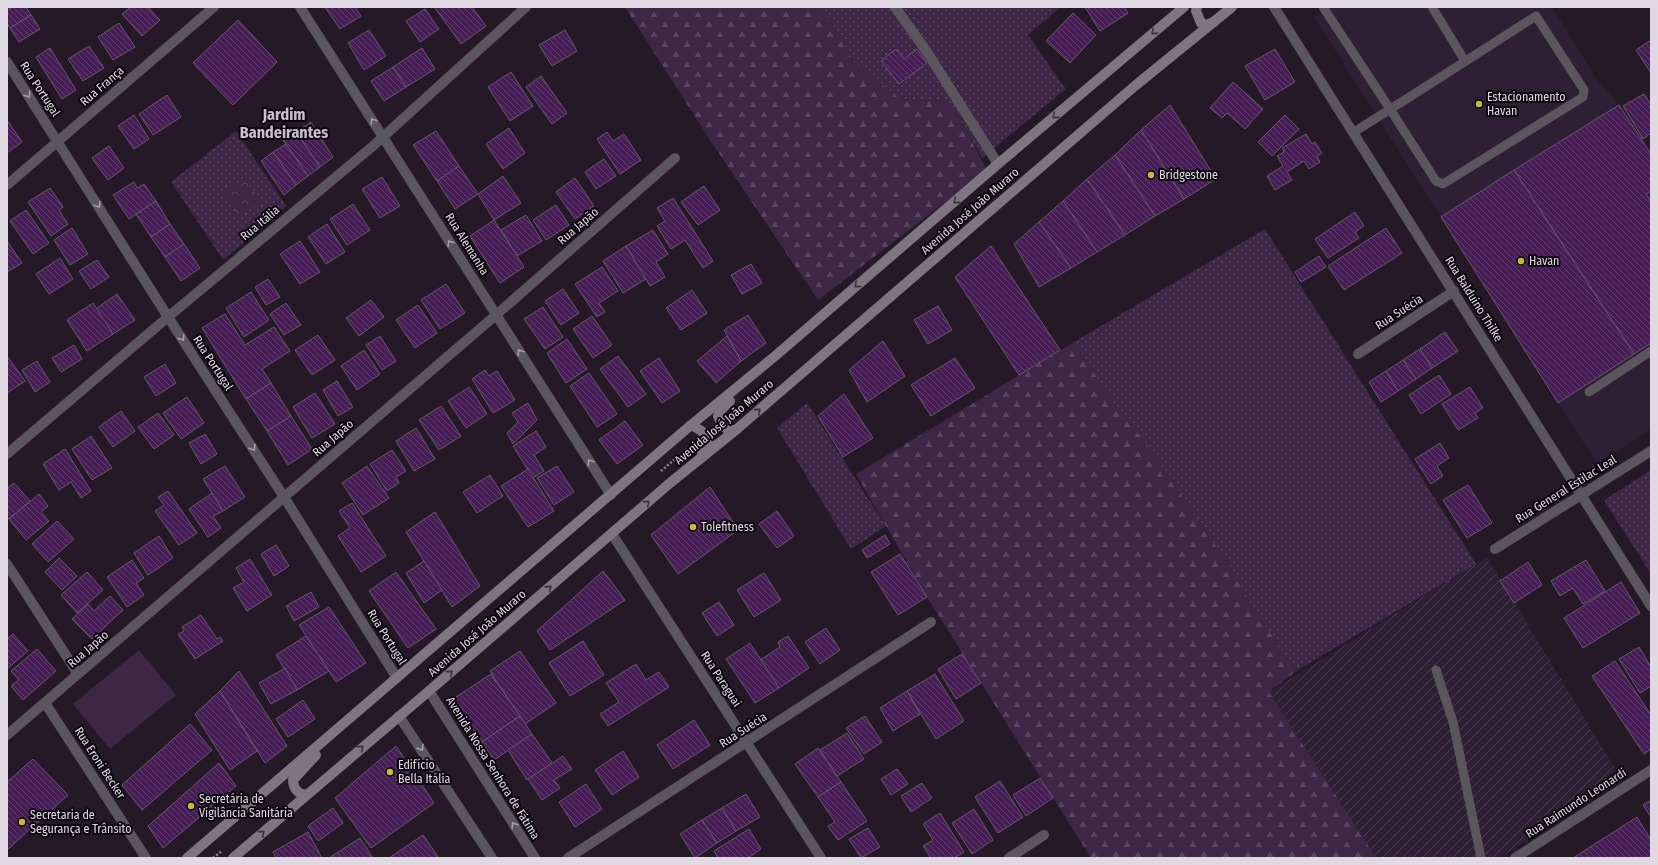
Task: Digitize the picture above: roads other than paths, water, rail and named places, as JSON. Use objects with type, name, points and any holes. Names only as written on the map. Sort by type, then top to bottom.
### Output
[{"type":"main road","name":"Avenida José João Muraro","points":[[187,858],[691,425],[774,357],[998,164],[1184,7]]},
{"type":"main road","points":[[1197,7],[1196,11],[1201,23],[1206,24],[1214,22]]},
{"type":"main road","name":"Avenida José João Muraro","points":[[233,858],[670,483],[737,429],[1136,85],[1232,7]]},
{"type":"main road","points":[[737,429],[729,431],[722,425],[718,416],[721,410],[774,357]]},
{"type":"main road","points":[[670,483],[710,444],[709,438],[706,434],[691,425]]},
{"type":"main road","points":[[306,795],[300,794],[293,785],[293,780],[301,770],[374,698]]},
{"type":"street","name":"Rua França","points":[[7,185],[214,7]]},
{"type":"street","name":"Rua Alemanha","points":[[300,7],[611,495]]},
{"type":"street","name":"Rua Itália","points":[[7,454],[383,136],[526,7]]},
{"type":"street","points":[[896,7],[925,49],[998,164]]},
{"type":"street","name":"Rua Balduino Thilke","points":[[1274,7],[1651,606]]},
{"type":"street","name":"Rua Portugal","points":[[7,62],[284,497],[397,678]]},
{"type":"street","name":"Rua Japão","points":[[7,735],[496,315],[675,158]]},
{"type":"street","name":"Rua Suécia","points":[[1358,354],[1454,291]]},
{"type":"street","name":"Rua General Estilac Leal","points":[[1495,548],[1582,496],[1651,450]]},
{"type":"street","name":"Rua Paraguai","points":[[612,534],[821,858]]},
{"type":"street","points":[[7,564],[78,674]]},
{"type":"street","name":"Rua Suécia","points":[[568,858],[931,622]]},
{"type":"street","name":"Avenida Nossa Senhora de Fátima","points":[[429,691],[535,858]]},
{"type":"street","name":"Rua Eroni Becker","points":[[45,703],[146,858]]},
{"type":"street","points":[[399,716],[492,858]]},
{"type":"street","name":"Rua Raimundo Leonardi","points":[[1516,858],[1651,770]]},
{"type":"street","points":[[1009,858],[1044,835]]},
{"type":"lane","points":[[1324,7],[1390,109],[1436,181],[1443,184],[1583,97],[1584,90],[1536,16],[1465,61],[1390,109],[1354,132]]},
{"type":"lane","points":[[1432,7],[1465,61]]},
{"type":"lane","points":[[1589,392],[1651,351]]},
{"type":"lane","points":[[1436,670],[1453,722],[1481,858]]},
{"type":"place","name":"Estacionamento Havan","points":[[1479,104]]},
{"type":"place","name":"Bridgestone","points":[[1151,175]]},
{"type":"place","name":"Havan","points":[[1521,261]]},
{"type":"place","name":"Tolefitness","points":[[693,527]]},
{"type":"place","name":"Edifício Bella Itália","points":[[390,772]]},
{"type":"place","name":"Secretária de Vigilância Sanitária","points":[[191,806]]},
{"type":"place","name":"Secretaria de Segurança e Trânsito","points":[[22,822]]},
{"type":"district","name":"Jardim Bandeirantes","points":[[284,123]]}]
